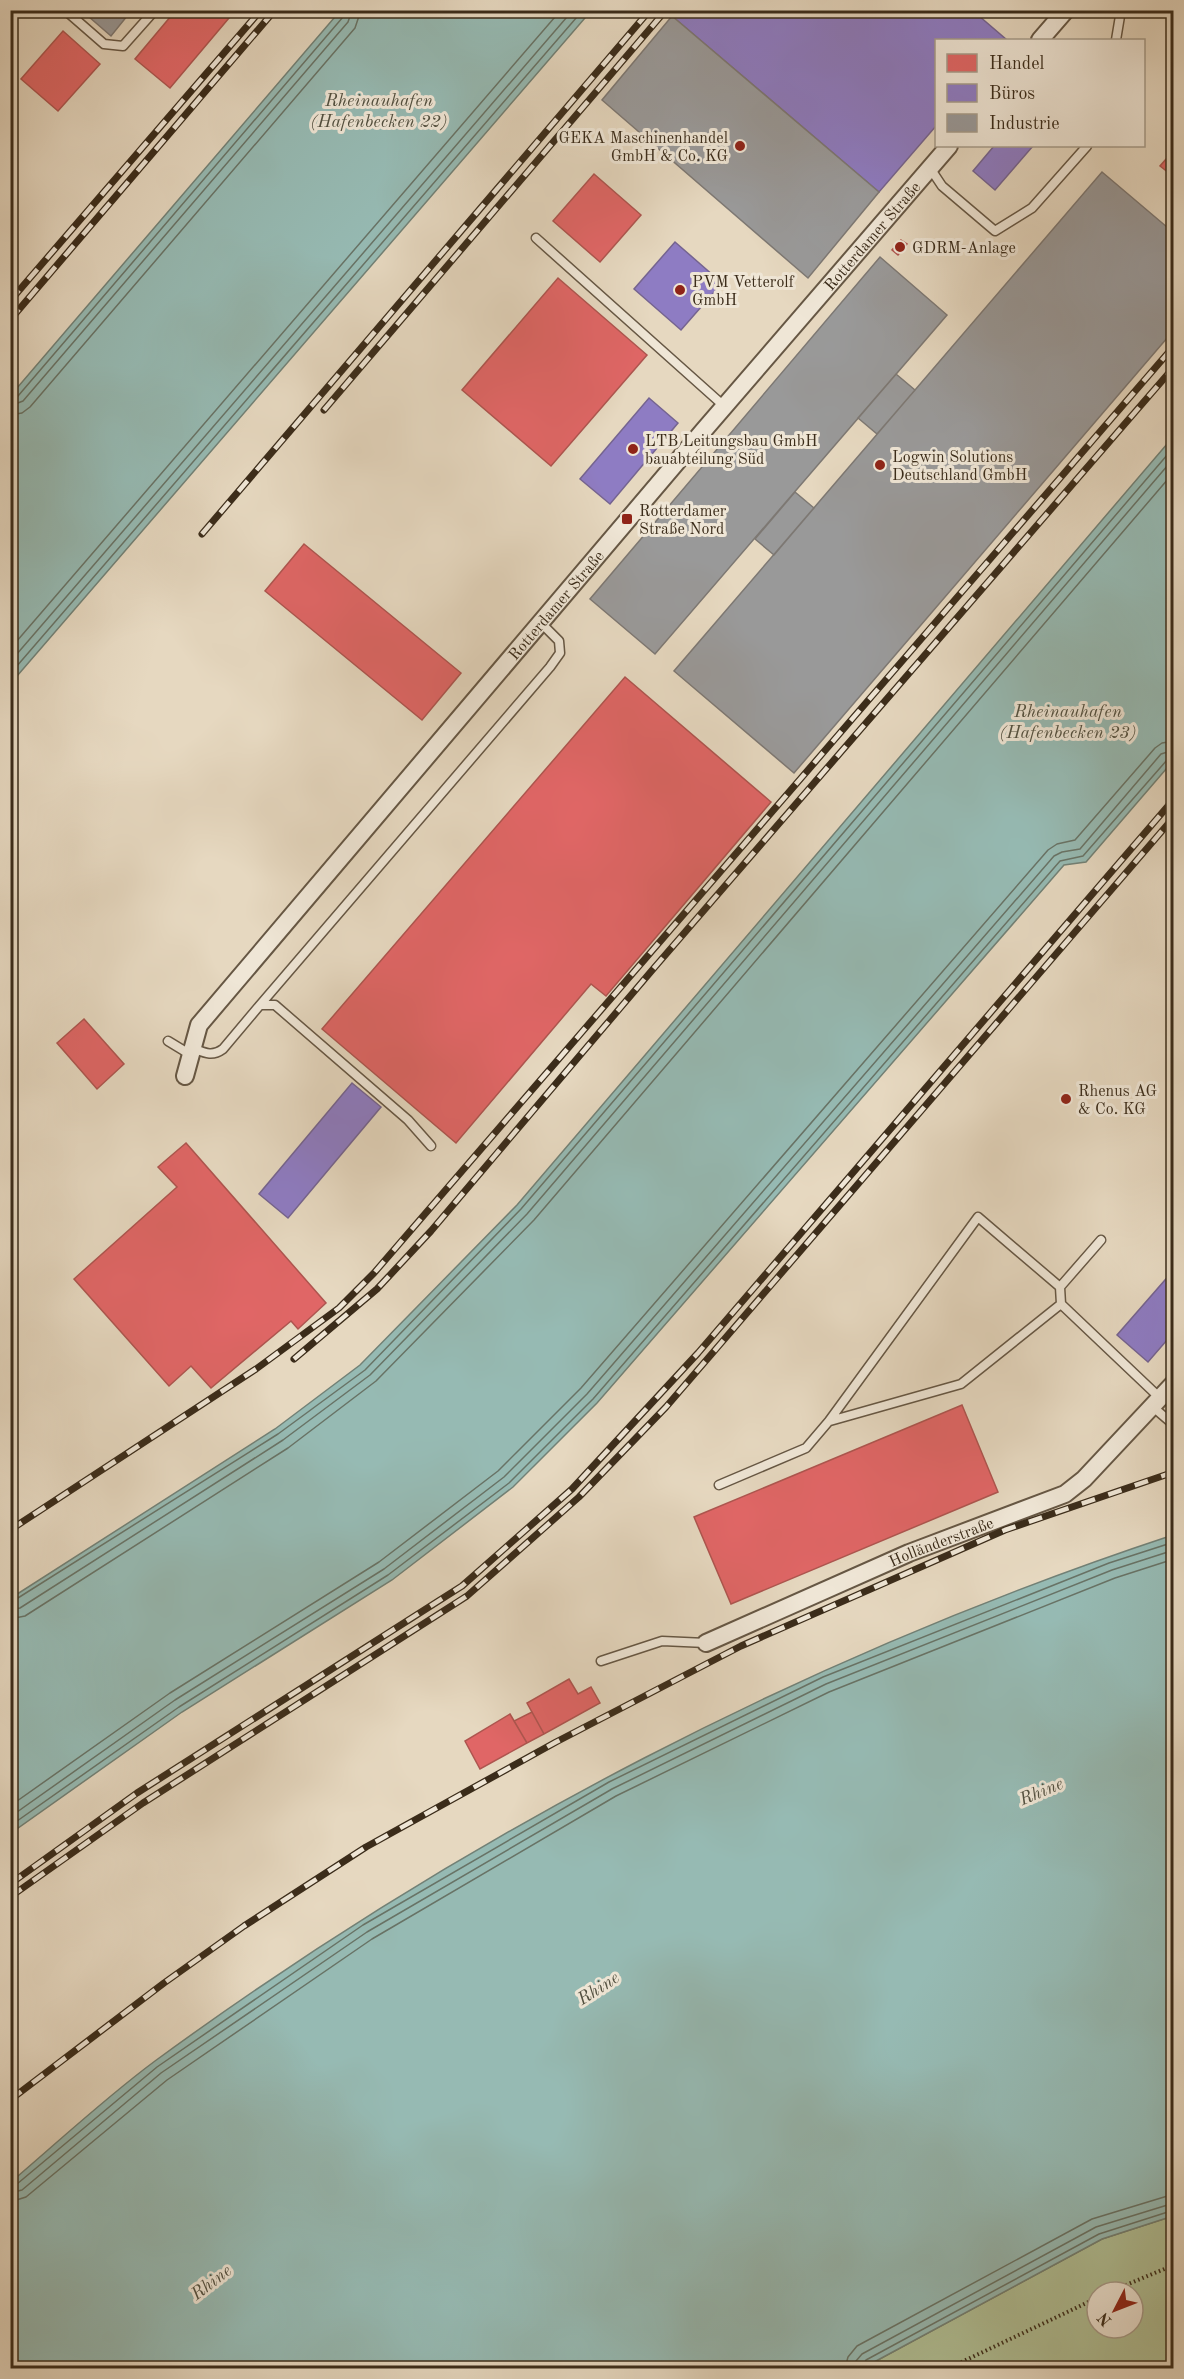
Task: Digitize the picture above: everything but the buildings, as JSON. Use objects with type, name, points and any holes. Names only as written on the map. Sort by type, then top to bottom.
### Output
[{"type":"street","points":[[1041,39],[1066,10]]},
{"type":"street","name":"Rotterdamer Straße","points":[[184,1076],[200,1025],[540,621],[948,147]]},
{"type":"street","name":"Holländerstraße","points":[[706,1643],[909,1553],[1065,1494],[1084,1479],[1157,1403],[1173,1383]]},
{"type":"lane","points":[[65,10],[104,44],[123,46],[155,10]]},
{"type":"lane","points":[[1116,39],[1121,10]]},
{"type":"lane","points":[[930,168],[942,186],[995,231],[1032,208],[1086,147]]},
{"type":"lane","points":[[536,238],[724,406]]},
{"type":"lane","points":[[168,1041],[192,1052],[209,1054],[223,1049],[550,667],[560,653],[559,640],[540,621]]},
{"type":"lane","points":[[260,1005],[275,1005],[408,1120],[431,1146]]},
{"type":"lane","points":[[719,1485],[806,1448],[829,1421],[978,1217],[1060,1287]]},
{"type":"lane","points":[[1101,1240],[1060,1287],[1060,1304],[1157,1403],[1173,1425]]},
{"type":"lane","points":[[829,1421],[961,1384],[1060,1304]]},
{"type":"lane","points":[[601,1661],[662,1641],[706,1643]]},
{"type":"path","points":[[1137,2280],[1173,2265]]},
{"type":"path","points":[[949,2368],[1085,2304]]},
{"type":"green space","points":[[1173,2216],[1173,2368],[863,2368],[1102,2239]]},
{"type":"water","name":"Rheinauhafen (Hafenbecken 22)","points":[[340,11],[591,11],[11,683],[11,395]]},
{"type":"water","name":"Rheinauhafen (Hafenbecken 23)","points":[[1173,437],[1173,761],[1086,862],[1064,865],[597,1403],[513,1487],[392,1580],[182,1712],[11,1833],[11,1598],[275,1429],[360,1365],[517,1205]]},
{"type":"water","name":"Rhine","points":[[1173,1535],[1173,2216],[1102,2239],[863,2368],[11,2368],[11,2182],[155,2061],[273,1978],[393,1900],[517,1827],[644,1758],[773,1695],[904,1636],[1038,1583]]},
{"type":"railway","points":[[10,301],[261,10]]},
{"type":"railway","points":[[10,320],[275,10]]},
{"type":"railway","points":[[202,534],[650,10]]},
{"type":"railway","points":[[324,410],[666,10]]},
{"type":"railway","points":[[10,1530],[256,1369],[339,1308],[374,1273],[1174,346]]},
{"type":"railway","points":[[294,1359],[377,1289],[431,1231],[654,968],[1174,367]]},
{"type":"railway","points":[[10,1884],[137,1793],[462,1586],[572,1489],[698,1353],[1174,799]]},
{"type":"railway","points":[[10,1897],[143,1803],[467,1596],[579,1497],[666,1407],[1174,817]]},
{"type":"railway","points":[[10,2100],[164,1983],[244,1926],[366,1847],[556,1742],[741,1646],[1005,1530],[1174,1472]]},
{"type":"place","name":"GEKA Maschinenhandel GmbH & Co. KG","points":[[740,146]]},
{"type":"place","name":"GDRM-Anlage","points":[[900,247]]},
{"type":"place","name":"PVM Vetterolf GmbH","points":[[680,290]]},
{"type":"place","name":"LTB Leitungsbau GmbH bauabteilung Süd","points":[[633,449]]},
{"type":"place","name":"Logwin Solutions Deutschland GmbH","points":[[880,465]]},
{"type":"place","name":"Rotterdamer Straße Nord","points":[[627,519]]},
{"type":"place","name":"Rhenus AG & Co. KG","points":[[1066,1099]]}]
